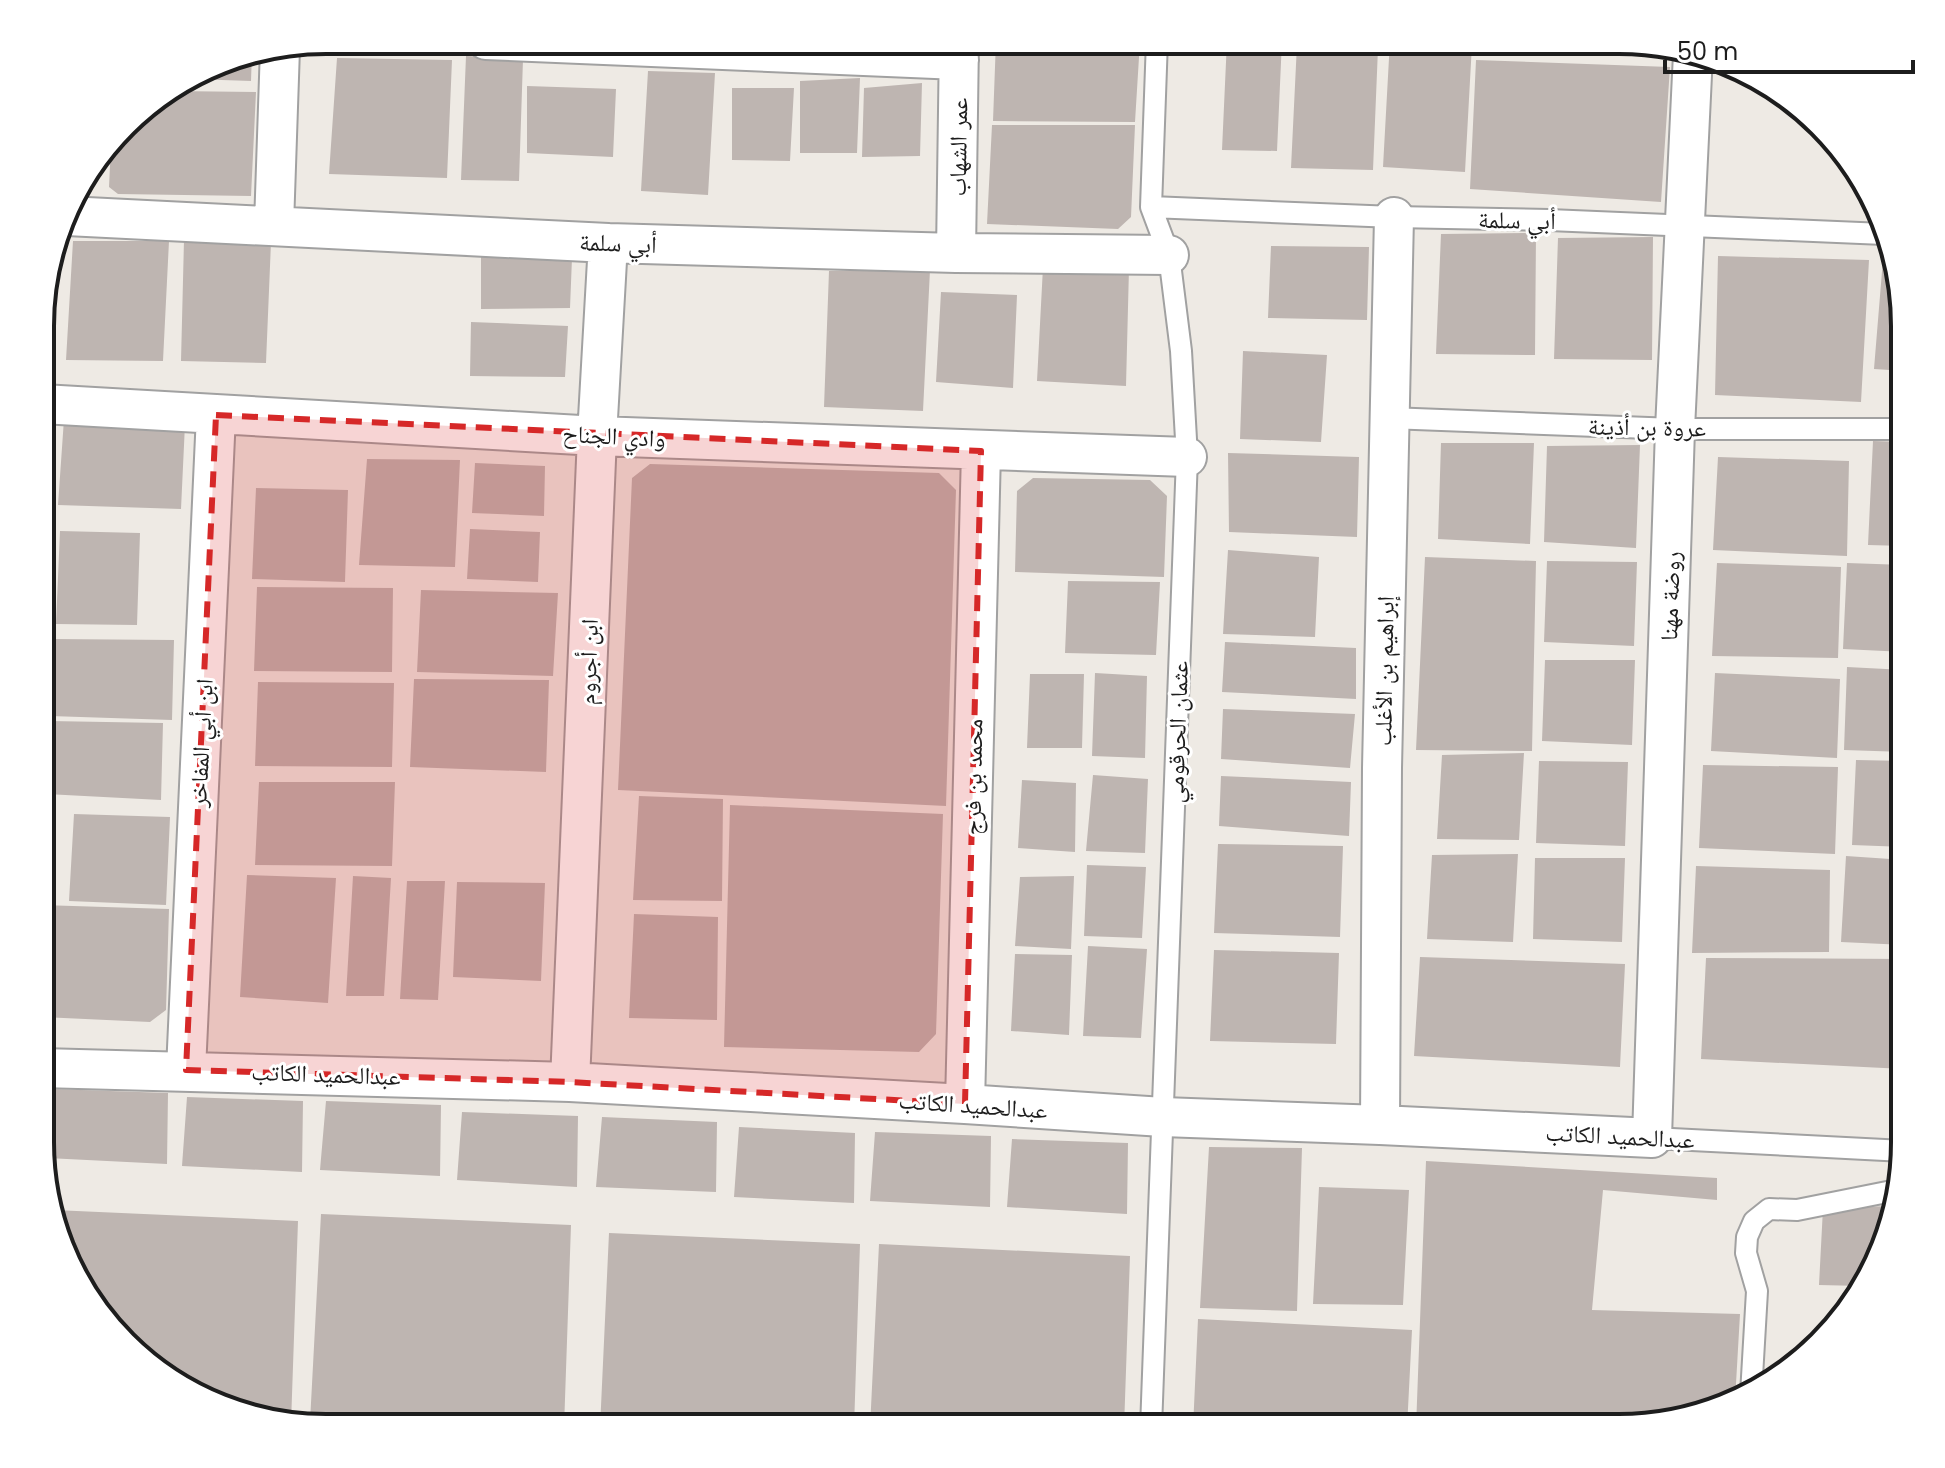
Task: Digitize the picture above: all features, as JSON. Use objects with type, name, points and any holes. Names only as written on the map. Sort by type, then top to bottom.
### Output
[{"type":"street","name":"عمر الشهاب","points":[[956,253],[959,55]]},
{"type":"street","points":[[274,225],[280,58]]},
{"type":"street","name":"روضة مهنا","points":[[1652,1138],[1675,429],[1693,64]]},
{"type":"street","name":"أبي سلمة","points":[[78,216],[608,243],[956,253],[1169,255]]},
{"type":"street","name":"إبراهيم بن الأغلب","points":[[1380,1125],[1382,752],[1394,217]]},
{"type":"street","name":"ابن أجروم","points":[[570,1082],[608,243]]},
{"type":"street","name":"وادي الجناح","points":[[54,405],[597,436],[1187,457]]},
{"type":"street","name":"ابن أبي المفاخر","points":[[186,1070],[216,415]]},
{"type":"street","name":"محمد بن فرج","points":[[965,1104],[981,451]]},
{"type":"street","name":"عبدالحميد الكاتب","points":[[55,1068],[570,1082],[1163,1117],[1652,1138]]},
{"type":"lane","name":"عثمان الحرقومي","points":[[1152,1414],[1187,457],[1181,351],[1169,255],[1151,207],[1156,55]]},
{"type":"lane","name":"أبي سلمة","points":[[1151,207],[1875,234]]},
{"type":"lane","name":"عروة بن أذينة","points":[[1389,418],[1675,429],[1891,429]]},
{"type":"lane","name":"عبدالحميد الكاتب","points":[[1652,1138],[1890,1150]]},
{"type":"lane","points":[[1752,1379],[1757,1291],[1746,1253],[1747,1237],[1754,1221],[1769,1209],[1797,1210],[1886,1192]]},
{"type":"highlighted area","points":[[216,415],[981,451],[965,1104],[570,1082],[186,1070]]},
{"type":"building","points":[[995,55],[1139,55],[1135,122],[993,121]]},
{"type":"building","points":[[1226,55],[1281,55],[1277,151],[1222,150]]},
{"type":"building","points":[[1296,55],[1378,55],[1373,170],[1291,168]]},
{"type":"building","points":[[1389,55],[1471,55],[1465,172],[1383,167]]},
{"type":"building","points":[[466,56],[523,59],[519,181],[461,180]]},
{"type":"building","points":[[337,58],[452,60],[447,178],[329,174]]},
{"type":"building","points":[[1476,60],[1670,67],[1661,202],[1470,189]]},
{"type":"building","points":[[252,65],[251,81],[211,80]]},
{"type":"building","points":[[648,71],[715,73],[708,195],[641,191]]},
{"type":"building","points":[[860,78],[857,153],[800,153],[800,81]]},
{"type":"building","points":[[922,83],[920,156],[862,157],[864,88]]},
{"type":"building","points":[[527,86],[616,89],[613,157],[527,153]]},
{"type":"building","points":[[732,88],[794,88],[790,161],[732,160]]},
{"type":"building","points":[[190,91],[256,92],[251,196],[118,194],[109,187],[110,161],[121,147],[147,121],[175,100]]},
{"type":"building","points":[[992,125],[1135,125],[1131,217],[1118,229],[987,224]]},
{"type":"building","points":[[1536,233],[1535,355],[1436,354],[1441,234]]},
{"type":"building","points":[[1653,237],[1652,360],[1554,359],[1558,238]]},
{"type":"building","points":[[184,240],[271,242],[266,363],[181,361]]},
{"type":"building","points":[[73,241],[169,241],[163,361],[66,360]]},
{"type":"building","points":[[1271,246],[1369,247],[1367,320],[1268,318]]},
{"type":"building","points":[[481,255],[572,258],[570,308],[481,309]]},
{"type":"building","points":[[1718,256],[1869,260],[1861,402],[1715,395]]},
{"type":"building","points":[[1883,261],[1890,308],[1891,370],[1874,369]]},
{"type":"building","points":[[1043,267],[1129,268],[1126,386],[1037,381]]},
{"type":"building","points":[[930,270],[923,411],[824,407],[829,271]]},
{"type":"building","points":[[941,292],[1017,295],[1013,388],[936,382]]},
{"type":"building","points":[[471,322],[568,326],[565,377],[470,376]]},
{"type":"building","points":[[1243,351],[1327,355],[1321,442],[1240,439]]},
{"type":"building","points":[[64,419],[185,424],[181,509],[58,505]]},
{"type":"building","points":[[1873,441],[1891,442],[1891,546],[1868,545]]},
{"type":"building","points":[[1441,443],[1534,443],[1530,544],[1438,539]]},
{"type":"building","points":[[1640,445],[1636,548],[1544,542],[1547,446]]},
{"type":"building","points":[[1228,453],[1359,457],[1357,537],[1229,532]]},
{"type":"building","points":[[1718,457],[1849,461],[1847,556],[1713,550]]},
{"type":"building","points":[[367,459],[460,460],[455,567],[359,565]]},
{"type":"building","points":[[475,463],[545,466],[544,516],[472,513]]},
{"type":"building","points":[[650,464],[939,473],[956,490],[946,806],[618,790],[632,478]]},
{"type":"building","points":[[1033,478],[1150,480],[1167,496],[1164,577],[1015,572],[1017,491]]},
{"type":"building","points":[[256,488],[348,490],[345,582],[252,579]]},
{"type":"building","points":[[470,529],[540,532],[538,582],[467,579]]},
{"type":"building","points":[[60,531],[140,533],[137,625],[56,624]]},
{"type":"building","points":[[1228,550],[1319,557],[1315,637],[1223,634]]},
{"type":"building","points":[[1425,557],[1536,561],[1532,751],[1416,750]]},
{"type":"building","points":[[1547,561],[1637,562],[1634,646],[1544,642]]},
{"type":"building","points":[[1717,563],[1841,567],[1838,658],[1712,656]]},
{"type":"building","points":[[1847,563],[1891,565],[1891,651],[1843,649]]},
{"type":"building","points":[[1068,581],[1160,582],[1156,655],[1065,653]]},
{"type":"building","points":[[257,587],[393,588],[392,672],[254,671]]},
{"type":"building","points":[[421,590],[558,593],[553,676],[417,672]]},
{"type":"building","points":[[54,639],[174,640],[172,720],[54,716]]},
{"type":"building","points":[[1225,642],[1356,648],[1356,699],[1222,692]]},
{"type":"building","points":[[1545,660],[1635,660],[1632,745],[1542,741]]},
{"type":"building","points":[[1847,667],[1891,669],[1890,752],[1844,750]]},
{"type":"building","points":[[1095,673],[1147,676],[1145,758],[1092,756]]},
{"type":"building","points":[[1715,673],[1840,679],[1837,758],[1711,751]]},
{"type":"building","points":[[1030,674],[1084,674],[1082,748],[1027,748]]},
{"type":"building","points":[[414,679],[549,680],[546,772],[410,767]]},
{"type":"building","points":[[258,682],[394,683],[392,767],[255,766]]},
{"type":"building","points":[[1223,709],[1355,714],[1350,768],[1221,759]]},
{"type":"building","points":[[54,721],[163,723],[161,800],[55,794]]},
{"type":"building","points":[[1524,753],[1519,840],[1437,839],[1442,755]]},
{"type":"building","points":[[1856,760],[1890,761],[1890,846],[1852,845]]},
{"type":"building","points":[[1539,761],[1628,762],[1625,846],[1536,843]]},
{"type":"building","points":[[1703,765],[1838,767],[1835,854],[1699,848]]},
{"type":"building","points":[[1093,775],[1148,779],[1145,853],[1086,851]]},
{"type":"building","points":[[1221,776],[1351,782],[1349,836],[1219,826]]},
{"type":"building","points":[[1022,780],[1076,783],[1075,852],[1018,848]]},
{"type":"building","points":[[259,782],[395,782],[392,866],[255,865]]},
{"type":"building","points":[[639,796],[723,799],[722,901],[633,900]]},
{"type":"building","points":[[730,805],[943,814],[936,1034],[919,1052],[724,1047]]},
{"type":"building","points":[[74,814],[170,817],[166,905],[69,901]]},
{"type":"building","points":[[1218,844],[1343,846],[1340,937],[1214,933]]},
{"type":"building","points":[[1518,854],[1513,942],[1427,939],[1432,855]]},
{"type":"building","points":[[1846,856],[1890,859],[1890,944],[1841,942]]},
{"type":"building","points":[[1535,858],[1625,858],[1622,942],[1533,939]]},
{"type":"building","points":[[1087,865],[1146,867],[1142,938],[1084,936]]},
{"type":"building","points":[[1696,866],[1830,870],[1829,952],[1692,953]]},
{"type":"building","points":[[247,875],[336,878],[328,1003],[240,997]]},
{"type":"building","points":[[353,876],[391,878],[384,996],[346,996]]},
{"type":"building","points":[[1074,876],[1071,949],[1015,946],[1020,877]]},
{"type":"building","points":[[407,881],[445,881],[438,1000],[400,999]]},
{"type":"building","points":[[457,882],[545,883],[541,981],[453,977]]},
{"type":"building","points":[[55,905],[169,909],[166,1010],[150,1022],[55,1018]]},
{"type":"building","points":[[634,914],[718,917],[717,1020],[629,1018]]},
{"type":"building","points":[[1088,946],[1147,949],[1141,1038],[1083,1036]]},
{"type":"building","points":[[1214,950],[1339,953],[1336,1044],[1210,1041]]},
{"type":"building","points":[[1015,954],[1072,955],[1069,1035],[1011,1031]]},
{"type":"building","points":[[1420,957],[1625,964],[1620,1067],[1414,1056]]},
{"type":"building","points":[[1706,958],[1890,959],[1890,1068],[1701,1059]]},
{"type":"building","points":[[55,1089],[168,1093],[167,1164],[55,1158]]},
{"type":"building","points":[[187,1097],[303,1101],[302,1172],[182,1166]]},
{"type":"building","points":[[326,1101],[441,1105],[440,1176],[320,1170]]},
{"type":"building","points":[[462,1112],[578,1116],[577,1187],[457,1180]]},
{"type":"building","points":[[602,1117],[717,1122],[716,1192],[596,1187]]},
{"type":"building","points":[[739,1127],[855,1133],[854,1203],[734,1197]]},
{"type":"building","points":[[875,1132],[991,1136],[990,1207],[870,1201]]},
{"type":"building","points":[[1012,1139],[1128,1143],[1127,1214],[1007,1207]]},
{"type":"building","points":[[1209,1147],[1302,1148],[1297,1311],[1200,1308]]},
{"type":"building","points":[[1426,1161],[1717,1178],[1717,1200],[1603,1190],[1592,1310],[1740,1314],[1736,1387],[1689,1405],[1637,1413],[1417,1414]]},
{"type":"building","points":[[1319,1187],[1409,1190],[1403,1305],[1313,1304]]},
{"type":"building","points":[[1883,1206],[1870,1246],[1850,1286],[1819,1285],[1823,1208]]},
{"type":"building","points":[[63,1210],[298,1221],[291,1411],[239,1400],[206,1386],[147,1347],[110,1308],[90,1278]]},
{"type":"building","points":[[321,1214],[571,1225],[565,1413],[310,1413]]},
{"type":"building","points":[[609,1233],[860,1244],[854,1413],[601,1413]]},
{"type":"building","points":[[879,1244],[1130,1256],[1125,1414],[871,1413]]},
{"type":"building","points":[[1198,1319],[1412,1330],[1408,1414],[1194,1414]]}]
